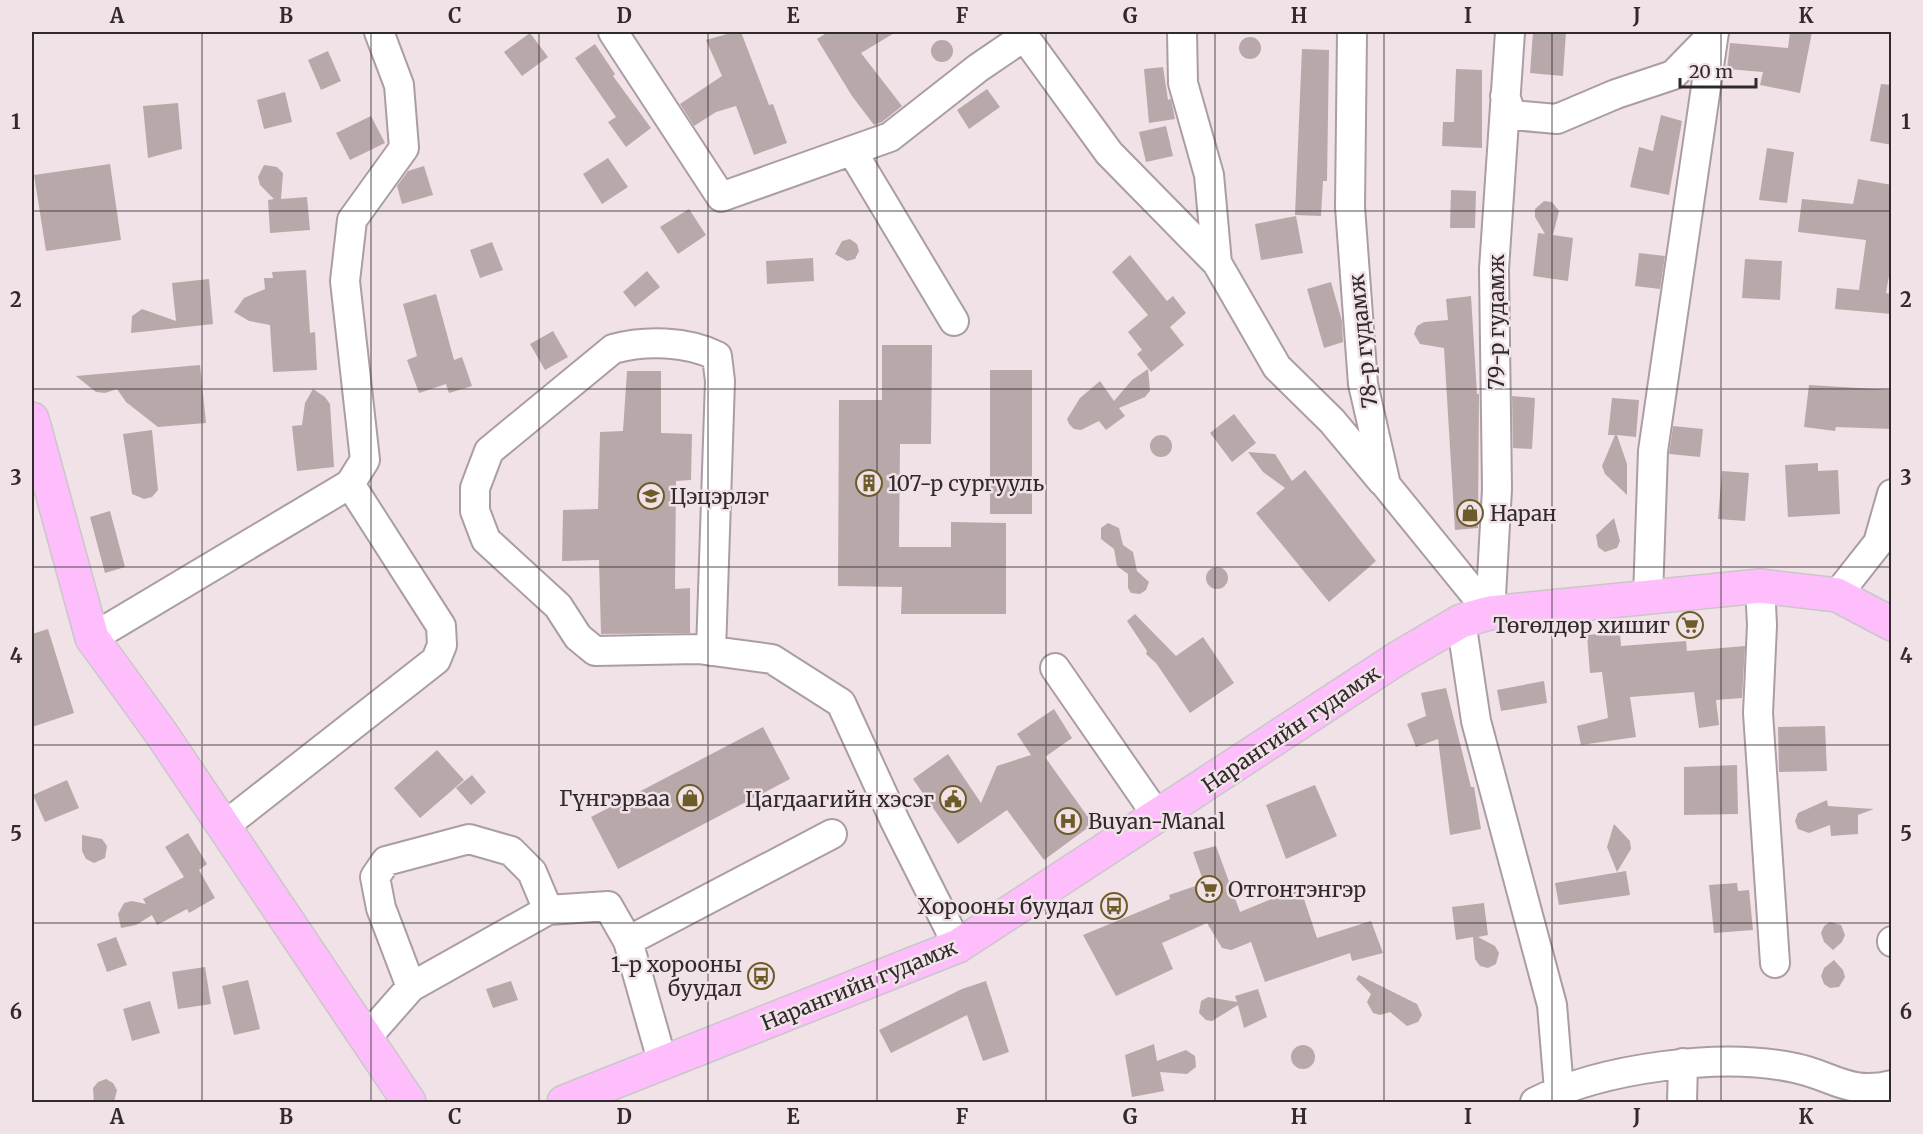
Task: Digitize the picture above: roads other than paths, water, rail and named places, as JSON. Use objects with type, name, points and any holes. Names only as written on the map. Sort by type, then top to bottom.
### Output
[{"type":"main road","points":[[32,419],[92,638],[161,733],[409,1102]]},
{"type":"main road","name":"Нарангийн гудамж","points":[[564,1102],[958,946],[1398,658],[1475,617],[1760,586],[1837,595],[1892,624]]},
{"type":"street","points":[[92,638],[350,484],[365,460],[345,280],[352,220],[404,148],[399,85],[379,32]]},
{"type":"street","points":[[613,32],[721,197],[890,137],[1024,33],[1109,153],[1217,263],[1277,367],[1332,421],[1386,485]]},
{"type":"street","points":[[1182,32],[1183,83],[1209,176],[1217,263]]},
{"type":"street","name":"78-р гудамж","points":[[1352,32],[1350,207],[1363,384],[1386,485],[1475,617]]},
{"type":"street","name":"79-р гудамж","points":[[1510,32],[1494,269],[1497,489],[1475,617],[1476,721],[1552,1005],[1547,1096]]},
{"type":"street","points":[[1505,96],[1512,116],[1557,120],[1616,94],[1673,75],[1714,32]]},
{"type":"street","points":[[1648,597],[1653,451],[1714,32]]},
{"type":"street","points":[[852,151],[954,321]]},
{"type":"street","points":[[711,651],[720,381],[717,356],[700,348],[634,343],[613,349],[489,451],[475,488],[475,512],[486,540],[558,606],[578,637],[595,651],[711,651],[772,659],[841,703],[895,821],[958,946]]},
{"type":"street","points":[[223,827],[436,660],[442,645],[441,626],[350,484]]},
{"type":"street","points":[[1837,595],[1878,543],[1892,494]]},
{"type":"street","points":[[1760,586],[1762,625],[1758,713],[1775,963]]},
{"type":"street","points":[[1055,668],[1158,817]]},
{"type":"street","points":[[628,941],[832,834]]},
{"type":"street","points":[[411,987],[379,898],[375,878],[386,861],[469,839],[511,851],[532,872],[548,910]]},
{"type":"street","points":[[367,1037],[411,987],[548,910],[608,906],[628,941],[663,1064]]},
{"type":"street","points":[[1682,1102],[1683,1063]]},
{"type":"street","points":[[1547,1096],[1683,1063],[1764,1063],[1797,1068],[1833,1083],[1874,1090],[1892,1085]]},
{"type":"place","name":"107-р сургууль","points":[[869,483]]},
{"type":"place","name":"Цэцэрлэг","points":[[651,496]]},
{"type":"place","name":"Наран","points":[[1470,513]]},
{"type":"place","name":"Төгөлдөр хишиг","points":[[1690,625]]},
{"type":"place","name":"Гүнгэрваа","points":[[690,798]]},
{"type":"place","name":"Цагдаагийн хэсэг","points":[[953,799]]},
{"type":"place","name":"Buyan-Manal","points":[[1068,821]]},
{"type":"place","name":"Отгонтэнгэр","points":[[1209,889]]},
{"type":"place","name":"Хорооны буудал","points":[[1114,906]]},
{"type":"place","name":"1-р хорооны буудал","points":[[761,976]]}]
